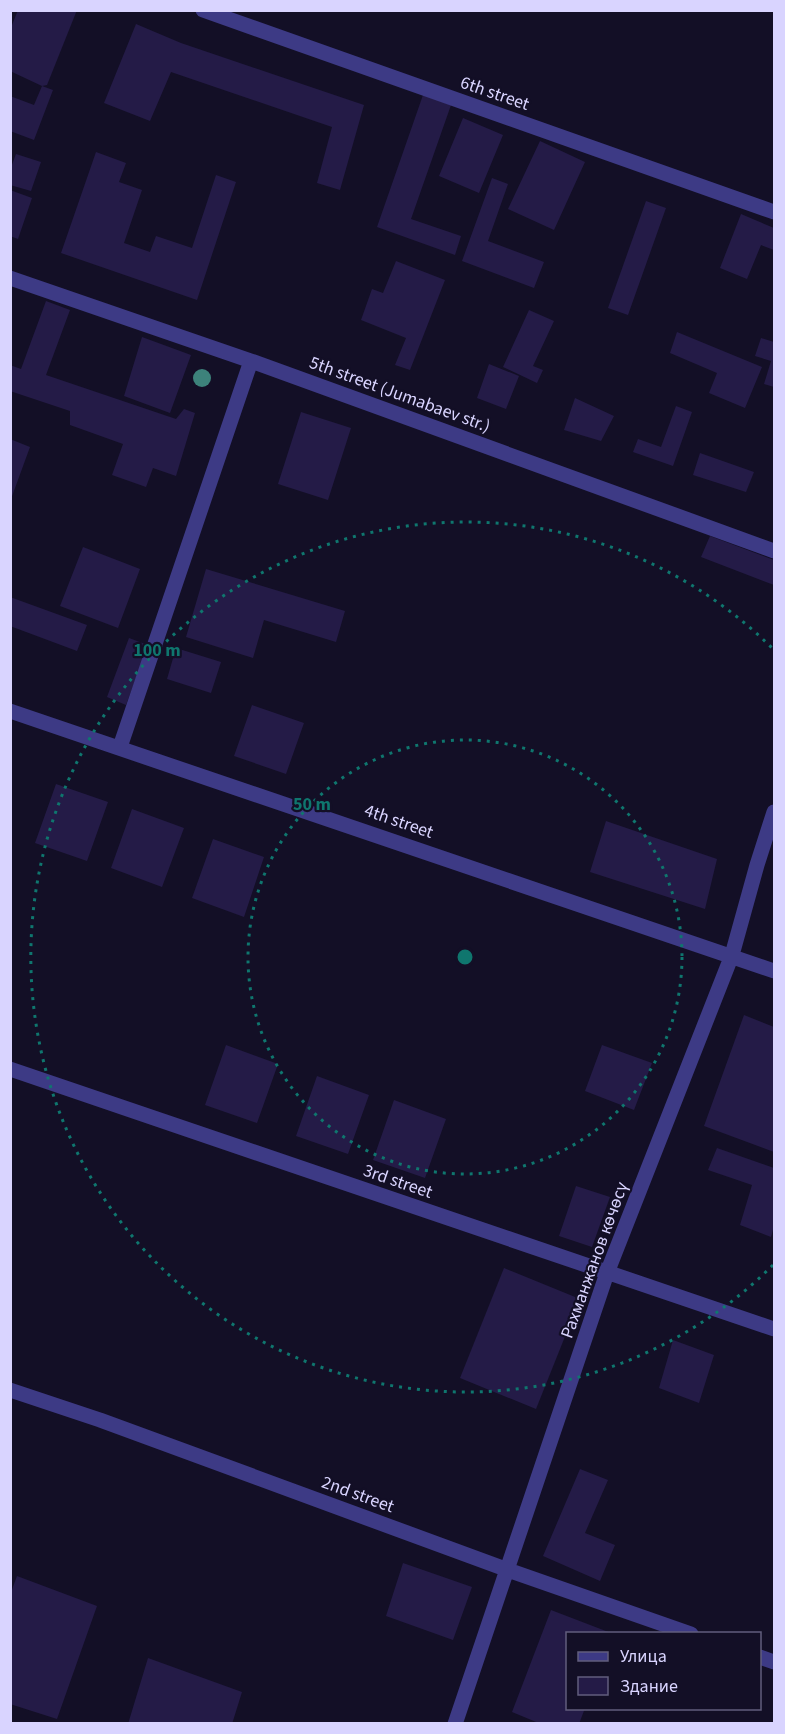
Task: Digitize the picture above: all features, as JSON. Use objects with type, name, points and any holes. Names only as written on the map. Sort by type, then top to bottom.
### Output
[{"type":"street","name":"6th street","points":[[203,10],[774,213]]},
{"type":"street","name":"5th street (Jumabaev str.)","points":[[10,278],[251,361],[774,551]]},
{"type":"street","points":[[120,747],[251,361]]},
{"type":"street","name":"4th street","points":[[10,711],[774,971]]},
{"type":"street","name":"Рахманжанов көчөсү","points":[[455,1724],[607,1273],[732,955],[756,865],[774,812]]},
{"type":"street","name":"3rd street","points":[[10,1069],[774,1329]]},
{"type":"street","name":"2nd street","points":[[10,1390],[100,1420],[508,1570],[685,1632]]},
{"type":"building","points":[[18,10],[77,10],[47,85],[42,86],[10,71],[10,30]]},
{"type":"building","points":[[136,24],[181,43],[364,105],[340,190],[317,183],[332,127],[171,72],[150,121],[104,103]]},
{"type":"building","points":[[42,86],[53,90],[34,140],[10,131],[10,96],[34,105]]},
{"type":"building","points":[[423,95],[451,105],[411,219],[461,236],[455,255],[377,227]]},
{"type":"building","points":[[463,118],[503,135],[479,193],[439,176]]},
{"type":"building","points":[[540,141],[585,162],[554,230],[508,209]]},
{"type":"building","points":[[96,152],[126,163],[119,182],[142,190],[124,243],[150,252],[156,236],[192,248],[216,175],[236,182],[197,300],[61,253]]},
{"type":"building","points":[[16,154],[41,162],[31,191],[10,185],[10,170]]},
{"type":"building","points":[[492,178],[508,184],[488,241],[544,262],[534,288],[462,261]]},
{"type":"building","points":[[10,190],[32,198],[18,239],[10,236]]},
{"type":"building","points":[[646,201],[666,208],[628,315],[608,308]]},
{"type":"building","points":[[741,214],[774,228],[774,250],[761,245],[747,279],[720,268]]},
{"type":"building","points":[[396,261],[445,280],[410,370],[395,365],[406,338],[361,320],[372,289],[383,293]]},
{"type":"building","points":[[46,301],[70,310],[46,375],[176,419],[184,409],[195,413],[176,476],[153,468],[146,487],[112,475],[123,444],[70,425],[70,411],[10,391],[10,365],[21,369]]},
{"type":"building","points":[[529,310],[554,321],[533,366],[543,370],[537,383],[503,367]]},
{"type":"building","points":[[677,332],[762,367],[745,408],[709,393],[717,373],[670,353]]},
{"type":"building","points":[[142,337],[191,355],[170,413],[124,396]]},
{"type":"building","points":[[761,338],[774,342],[774,387],[764,384],[771,361],[755,356]]},
{"type":"building","points":[[489,364],[519,376],[506,409],[477,398]]},
{"type":"building","points":[[575,398],[614,416],[601,441],[564,430]]},
{"type":"building","points":[[676,406],[692,412],[673,466],[633,452],[638,439],[661,447]]},
{"type":"building","points":[[301,412],[351,428],[328,500],[278,484]]},
{"type":"building","points":[[10,439],[30,447],[11,499],[10,499]]},
{"type":"building","points":[[700,453],[754,472],[746,492],[693,475]]},
{"type":"building","points":[[710,536],[774,560],[774,585],[701,557]]},
{"type":"building","points":[[83,547],[140,569],[118,628],[60,606]]},
{"type":"building","points":[[206,569],[345,611],[336,642],[264,620],[253,658],[186,637]]},
{"type":"building","points":[[10,597],[87,625],[77,651],[10,626]]},
{"type":"building","points":[[129,638],[148,645],[126,705],[107,697]]},
{"type":"building","points":[[176,648],[221,662],[211,693],[167,679]]},
{"type":"building","points":[[252,705],[304,723],[286,774],[234,756]]},
{"type":"building","points":[[56,784],[108,802],[87,861],[35,843]]},
{"type":"building","points":[[132,809],[184,828],[162,887],[111,868]]},
{"type":"building","points":[[606,821],[717,859],[705,909],[590,872]]},
{"type":"building","points":[[213,839],[264,857],[244,917],[192,898]]},
{"type":"building","points":[[744,1015],[774,1027],[774,1152],[704,1126]]},
{"type":"building","points":[[226,1045],[278,1064],[257,1123],[205,1105]]},
{"type":"building","points":[[602,1045],[652,1063],[634,1110],[585,1091]]},
{"type":"building","points":[[317,1076],[369,1095],[348,1154],[296,1136]]},
{"type":"building","points":[[394,1100],[446,1119],[425,1178],[373,1160]]},
{"type":"building","points":[[717,1148],[774,1168],[774,1226],[771,1237],[740,1225],[752,1185],[708,1170]]},
{"type":"building","points":[[576,1186],[610,1197],[592,1247],[559,1236]]},
{"type":"building","points":[[504,1268],[580,1299],[536,1409],[460,1378]]},
{"type":"building","points":[[673,1340],[714,1355],[699,1403],[659,1388]]},
{"type":"building","points":[[580,1469],[608,1480],[585,1533],[615,1545],[600,1581],[543,1556]]},
{"type":"building","points":[[403,1563],[472,1587],[453,1640],[386,1616]]},
{"type":"building","points":[[17,1576],[97,1606],[57,1719],[10,1704],[10,1595]]},
{"type":"building","points":[[551,1610],[608,1632],[566,1632],[566,1710],[584,1710],[579,1724],[541,1724],[512,1712]]},
{"type":"building","points":[[148,1658],[242,1692],[232,1724],[128,1724]]}]
